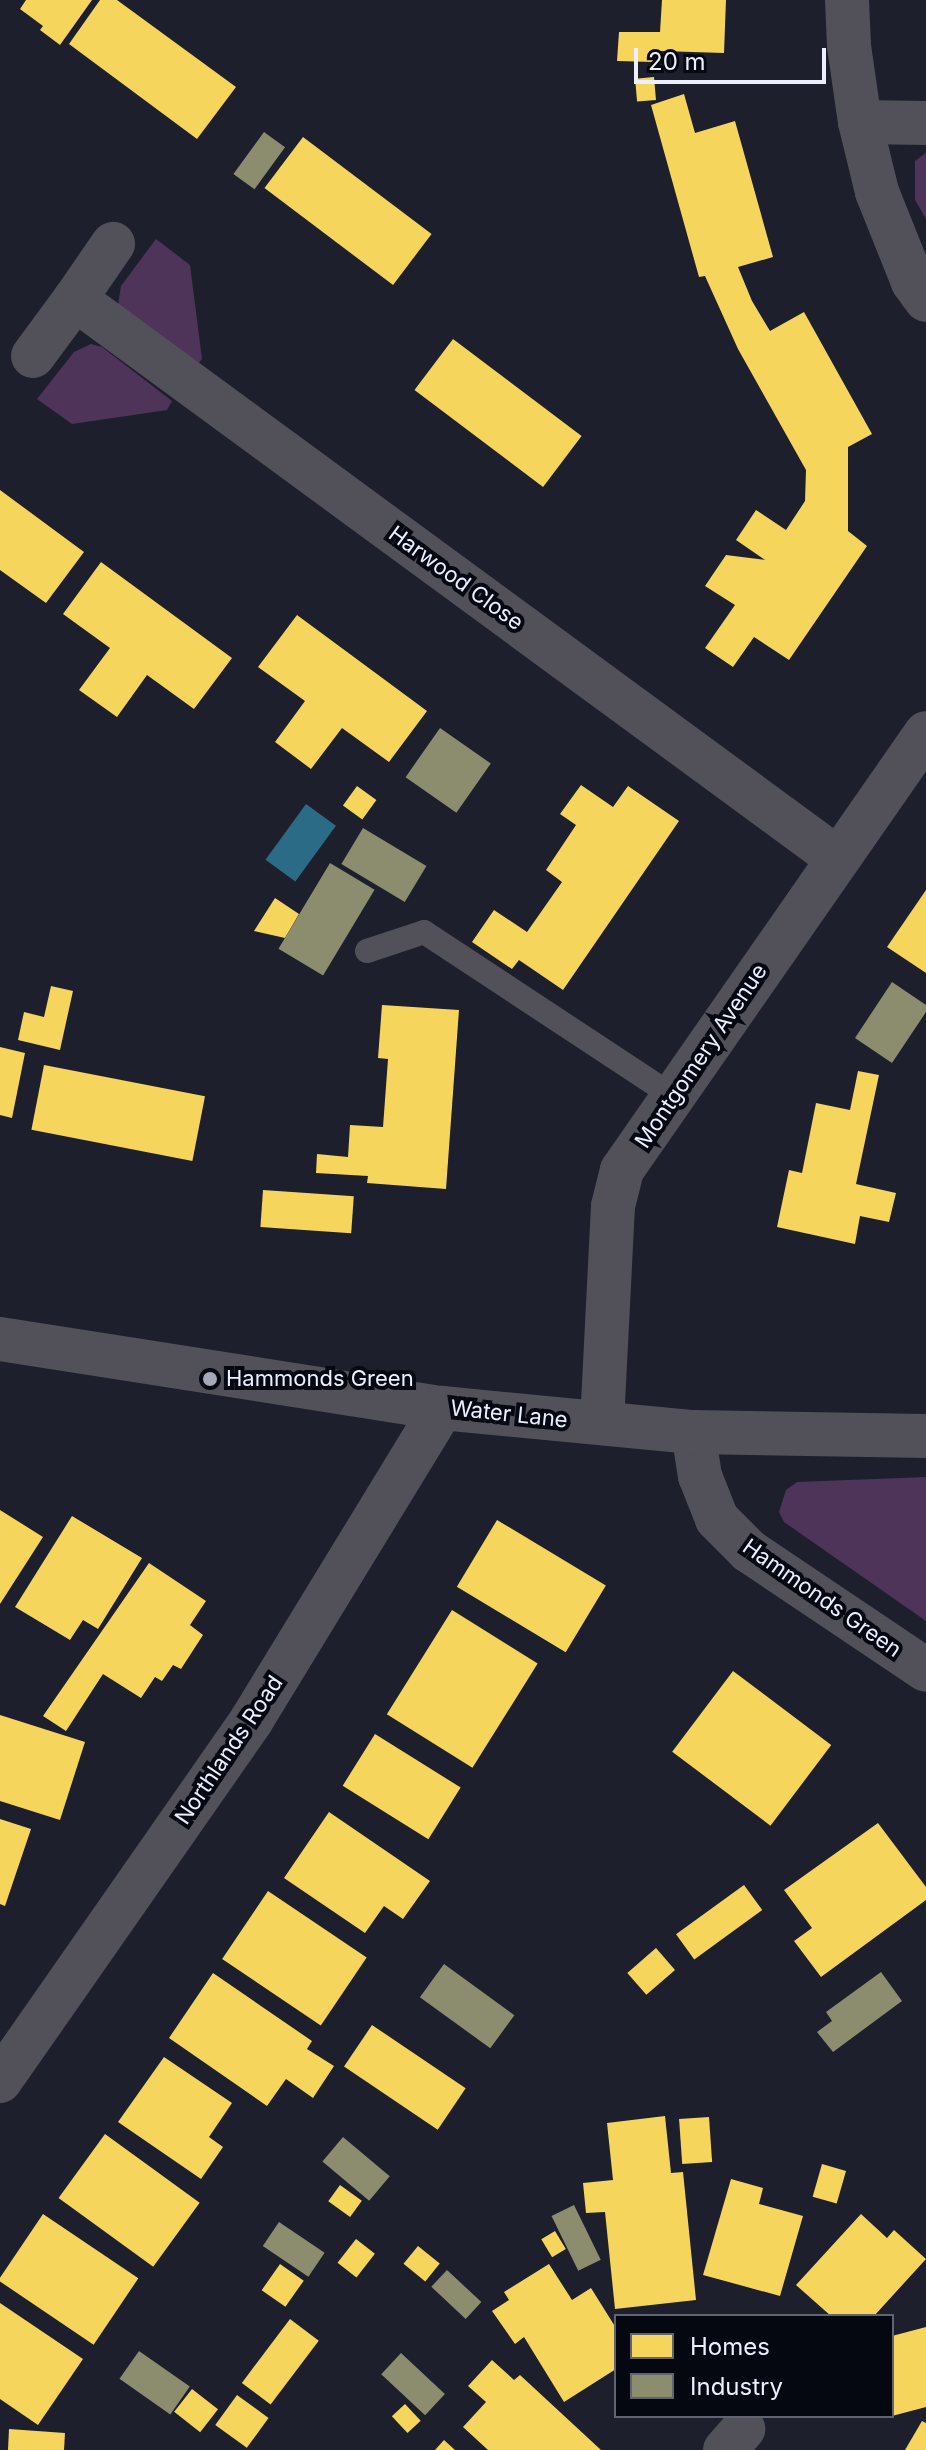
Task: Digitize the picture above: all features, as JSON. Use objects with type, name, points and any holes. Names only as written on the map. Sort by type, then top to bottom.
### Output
[{"type":"street","points":[[847,0],[849,46],[860,122],[877,192],[913,282],[926,300]]},
{"type":"street","points":[[860,122],[926,123]]},
{"type":"street","points":[[33,356],[113,244]]},
{"type":"street","name":"Harwood Close","points":[[75,299],[837,858]]},
{"type":"street","name":"Montgomery Avenue","points":[[602,1423],[613,1206],[622,1170],[926,733]]},
{"type":"street","name":"Water Lane","points":[[0,1339],[442,1408],[693,1432],[926,1436]]},
{"type":"street","name":"Northlands Road","points":[[0,2081],[251,1721],[442,1408]]},
{"type":"street","name":"Hammonds Green","points":[[693,1432],[700,1476],[717,1519],[749,1551],[926,1670]]},
{"type":"lane","points":[[367,951],[424,932],[673,1096]]},
{"type":"shaded area","points":[[926,153],[926,219],[915,200],[915,161]]},
{"type":"shaded area","points":[[156,239],[190,265],[202,359],[195,368],[118,305],[121,286]]},
{"type":"shaded area","points":[[91,344],[102,347],[172,401],[167,410],[72,424],[37,399],[74,352]]},
{"type":"shaded area","points":[[926,1477],[926,1621],[784,1522],[779,1512],[786,1490],[797,1482]]},
{"type":"water","points":[[306,804],[336,826],[295,882],[265,860]]},
{"type":"building: Homes","points":[[26,0],[92,0],[60,45],[40,30],[43,26],[20,9]]},
{"type":"building: Homes","points":[[100,0],[117,0],[236,87],[197,139],[69,44]]},
{"type":"building: Homes","points":[[662,0],[726,0],[724,53],[661,51],[653,62],[617,61],[619,32],[660,32]]},
{"type":"building: Homes","points":[[654,77],[656,100],[637,102],[635,79]]},
{"type":"building: Homes","points":[[684,94],[695,133],[735,121],[773,257],[738,267],[752,301],[770,331],[804,312],[872,434],[848,447],[848,531],[867,546],[789,660],[754,637],[733,667],[705,648],[735,605],[705,586],[726,555],[765,560],[736,540],[756,510],[786,530],[805,501],[806,470],[738,349],[705,276],[699,277],[651,105]]},
{"type":"building: Homes","points":[[303,137],[432,234],[393,285],[264,188]]},
{"type":"building: Homes","points":[[453,339],[582,436],[543,487],[414,390]]},
{"type":"building: Homes","points":[[0,490],[84,552],[46,603],[0,570]]},
{"type":"building: Homes","points":[[101,562],[232,658],[194,709],[147,675],[117,717],[79,690],[110,648],[63,614]]},
{"type":"building: Homes","points":[[297,615],[427,711],[389,762],[342,728],[311,769],[275,742],[305,701],[258,667]]},
{"type":"building: Homes","points":[[581,785],[613,807],[628,786],[679,821],[563,990],[519,960],[512,969],[472,942],[494,910],[527,932],[562,882],[546,870],[576,825],[560,814]]},
{"type":"building: Homes","points":[[357,786],[376,800],[362,820],[343,805]]},
{"type":"building: Homes","points":[[926,890],[926,973],[887,947]]},
{"type":"building: Homes","points":[[275,898],[299,914],[285,938],[254,931]]},
{"type":"building: Homes","points":[[51,986],[73,991],[60,1050],[18,1040],[24,1012],[44,1017]]},
{"type":"building: Homes","points":[[382,1005],[459,1010],[446,1189],[367,1183],[368,1176],[316,1173],[317,1154],[348,1157],[350,1125],[383,1127],[388,1059],[378,1058]]},
{"type":"building: Homes","points":[[0,1047],[25,1053],[12,1118],[0,1115]]},
{"type":"building: Homes","points":[[44,1065],[205,1096],[192,1161],[31,1130]]},
{"type":"building: Homes","points":[[858,1071],[879,1075],[856,1184],[896,1193],[889,1222],[860,1216],[855,1244],[777,1227],[789,1170],[802,1173],[816,1103],[850,1110]]},
{"type":"building: Homes","points":[[263,1190],[354,1196],[351,1233],[260,1227]]},
{"type":"building: Homes","points":[[0,1510],[43,1537],[0,1604]]},
{"type":"building: Homes","points":[[72,1516],[142,1558],[98,1629],[83,1620],[70,1640],[15,1607]]},
{"type":"building: Homes","points":[[497,1520],[606,1585],[566,1652],[457,1587]]},
{"type":"building: Homes","points":[[149,1563],[206,1601],[190,1625],[203,1635],[181,1669],[173,1665],[162,1681],[155,1677],[141,1698],[103,1674],[66,1731],[43,1716]]},
{"type":"building: Homes","points":[[452,1610],[538,1664],[472,1768],[387,1714]]},
{"type":"building: Homes","points":[[733,1671],[831,1745],[770,1826],[672,1752]]},
{"type":"building: Homes","points":[[0,1715],[85,1742],[60,1820],[0,1801]]},
{"type":"building: Homes","points":[[375,1734],[461,1788],[428,1839],[343,1786]]},
{"type":"building: Homes","points":[[329,1812],[430,1881],[403,1919],[384,1906],[365,1933],[284,1878]]},
{"type":"building: Homes","points":[[0,1819],[31,1829],[5,1906],[0,1904]]},
{"type":"building: Homes","points":[[878,1823],[926,1887],[926,1900],[821,1977],[794,1941],[812,1928],[784,1890]]},
{"type":"building: Homes","points":[[744,1885],[762,1910],[694,1959],[676,1934]]},
{"type":"building: Homes","points":[[268,1891],[367,1958],[321,2026],[222,1959]]},
{"type":"building: Homes","points":[[656,1948],[675,1970],[646,1995],[627,1973]]},
{"type":"building: Homes","points":[[213,1973],[312,2041],[307,2049],[334,2066],[313,2098],[286,2079],[267,2106],[169,2038]]},
{"type":"building: Homes","points":[[372,2025],[466,2088],[438,2130],[344,2066]]},
{"type":"building: Homes","points":[[164,2057],[232,2103],[209,2137],[223,2147],[201,2179],[118,2122]]},
{"type":"building: Homes","points":[[665,2116],[671,2173],[683,2172],[696,2300],[615,2309],[605,2212],[586,2213],[583,2183],[613,2180],[607,2123]]},
{"type":"building: Homes","points":[[709,2117],[712,2162],[682,2164],[679,2119]]},
{"type":"building: Homes","points":[[105,2134],[200,2203],[153,2267],[59,2198]]},
{"type":"building: Homes","points":[[822,2164],[846,2171],[837,2204],[813,2197]]},
{"type":"building: Homes","points":[[731,2179],[763,2188],[759,2204],[803,2216],[780,2296],[703,2275]]},
{"type":"building: Homes","points":[[340,2185],[362,2201],[350,2217],[328,2201]]},
{"type":"building: Homes","points":[[43,2214],[138,2278],[94,2345],[0,2281]]},
{"type":"building: Homes","points":[[861,2214],[887,2238],[894,2230],[926,2259],[876,2314],[829,2314],[796,2285]]},
{"type":"building: Homes","points":[[555,2231],[566,2249],[552,2257],[541,2239]]},
{"type":"building: Homes","points":[[356,2239],[375,2254],[356,2277],[338,2263]]},
{"type":"building: Homes","points":[[418,2246],[440,2264],[425,2281],[404,2264]]},
{"type":"building: Homes","points":[[280,2264],[304,2281],[285,2307],[262,2290]]},
{"type":"building: Homes","points":[[549,2264],[572,2300],[591,2288],[614,2325],[614,2370],[564,2402],[524,2337],[515,2344],[492,2311],[509,2300],[504,2292]]},
{"type":"building: Homes","points":[[0,2303],[83,2359],[38,2425],[0,2399]]},
{"type":"building: Homes","points":[[290,2319],[319,2341],[271,2405],[242,2383]]},
{"type":"building: Homes","points":[[926,2327],[926,2407],[894,2415],[894,2335]]},
{"type":"building: Homes","points":[[492,2360],[514,2380],[520,2375],[601,2450],[488,2450],[463,2427],[486,2402],[468,2386]]},
{"type":"building: Homes","points":[[192,2389],[218,2409],[200,2432],[174,2412]]},
{"type":"building: Homes","points":[[237,2395],[269,2418],[247,2448],[215,2425]]},
{"type":"building: Homes","points":[[405,2404],[421,2421],[408,2433],[392,2416]]},
{"type":"building: Homes","points":[[922,2421],[926,2423],[926,2450],[905,2450]]},
{"type":"building: Homes","points":[[9,2429],[65,2433],[64,2450],[8,2450]]},
{"type":"building: Homes","points":[[444,2440],[455,2450],[435,2450]]},
{"type":"building: Industry","points":[[264,132],[285,147],[254,189],[233,174]]},
{"type":"building: Industry","points":[[440,728],[491,764],[456,813],[406,777]]},
{"type":"building: Industry","points":[[363,828],[426,866],[405,902],[341,864]]},
{"type":"building: Industry","points":[[330,863],[375,890],[323,975],[278,949]]},
{"type":"building: Industry","points":[[892,982],[926,1005],[926,1012],[892,1063],[855,1038]]},
{"type":"building: Industry","points":[[444,1964],[514,2015],[490,2048],[420,1997]]},
{"type":"building: Industry","points":[[881,1972],[902,2001],[833,2052],[817,2032],[832,2021],[826,2012]]},
{"type":"building: Industry","points":[[343,2137],[390,2176],[369,2201],[322,2162]]},
{"type":"building: Industry","points":[[574,2205],[601,2260],[578,2271],[552,2216]]},
{"type":"building: Industry","points":[[279,2222],[325,2253],[308,2277],[263,2246]]},
{"type":"building: Industry","points":[[447,2270],[481,2302],[466,2319],[431,2287]]},
{"type":"building: Industry","points":[[139,2351],[190,2387],[170,2414],[119,2379]]},
{"type":"building: Industry","points":[[401,2353],[445,2394],[425,2415],[381,2374]]},
{"type":"place","name":"Hammonds Green","points":[[210,1379]]}]
